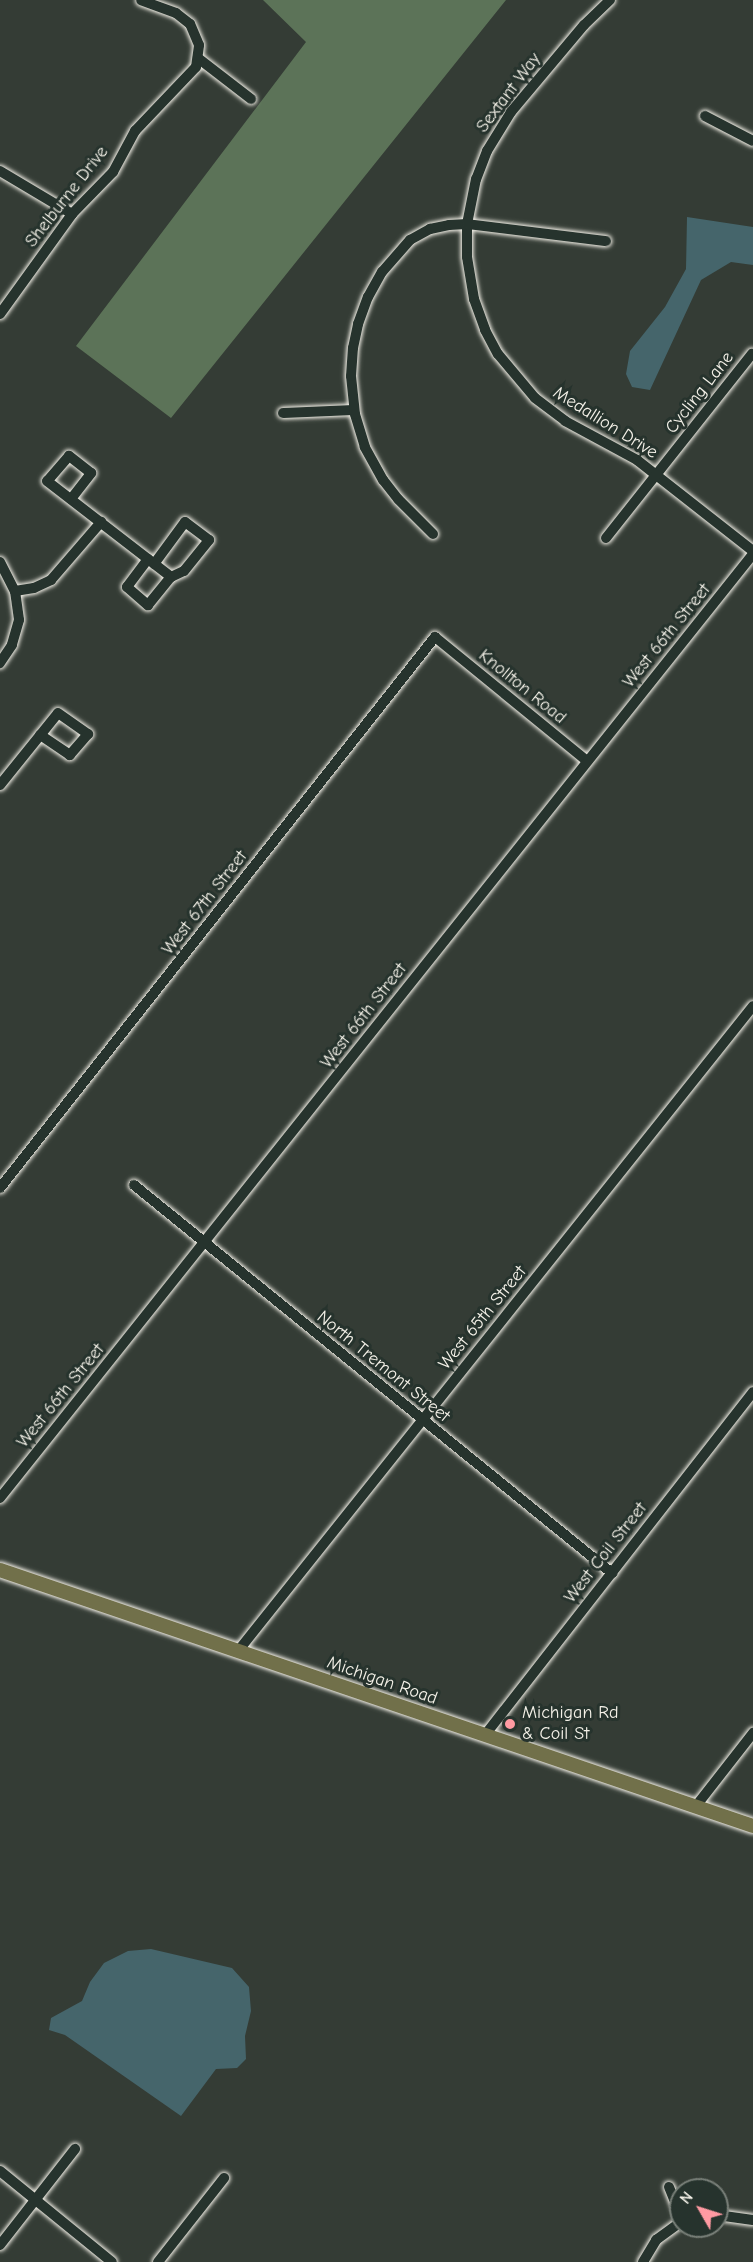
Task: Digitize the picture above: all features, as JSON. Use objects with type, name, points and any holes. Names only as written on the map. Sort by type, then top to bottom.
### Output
[{"type":"main road","name":"Michigan Road","points":[[0,1570],[753,1826]]},
{"type":"street","name":"Shelburne Drive","points":[[0,314],[72,214],[113,172],[135,131],[194,71],[200,45],[195,32],[184,17],[141,0]]},
{"type":"street","name":"Sextant Way","points":[[467,224],[476,179],[494,137],[511,112],[584,25],[610,0]]},
{"type":"street","points":[[198,58],[250,99]]},
{"type":"street","points":[[705,116],[753,141]]},
{"type":"street","points":[[0,171],[72,214]]},
{"type":"street","points":[[433,534],[398,499],[383,480],[365,447],[354,410],[351,376],[355,340],[369,297],[382,272],[403,247],[422,233],[440,226],[467,224],[606,241]]},
{"type":"street","name":"Medallion Drive","points":[[467,224],[467,257],[474,299],[489,338],[506,366],[528,391],[557,416],[625,452],[753,553]]},
{"type":"street","name":"Cycling Lane","points":[[606,538],[752,354]]},
{"type":"street","points":[[283,413],[354,410]]},
{"type":"street","points":[[71,499],[91,473],[69,456],[47,481],[171,577]]},
{"type":"street","points":[[15,591],[34,588],[51,580],[100,522]]},
{"type":"street","points":[[185,522],[209,540],[184,571],[171,577],[148,605],[127,587],[185,522]]},
{"type":"street","name":"West 66th Street","points":[[0,1498],[205,1244],[753,553]]},
{"type":"street","points":[[0,562],[15,591],[19,620],[17,632],[0,663]]},
{"type":"street","name":"Knollton Road","points":[[435,637],[587,762]]},
{"type":"street","name":"West 67th Street","points":[[0,1188],[435,637]]},
{"type":"street","points":[[0,785],[40,735]]},
{"type":"street","name":"West 65th Street","points":[[238,1651],[753,1006]]},
{"type":"street","name":"North Tremont Street","points":[[134,1185],[612,1573]]},
{"type":"street","name":"West Coil Street","points":[[485,1735],[753,1392]]},
{"type":"street","points":[[696,1806],[753,1733]]},
{"type":"street","points":[[0,2245],[75,2149]]},
{"type":"street","points":[[0,2171],[34,2201],[112,2262]]},
{"type":"street","points":[[158,2262],[224,2178]]},
{"type":"street","points":[[729,2217],[753,2220]]},
{"type":"street","points":[[643,2262],[656,2241],[669,2231]]},
{"type":"green space","points":[[263,0],[506,0],[171,418],[76,346],[306,42]]},
{"type":"water","points":[[687,217],[753,227],[753,265],[731,262],[701,280],[650,390],[632,387],[626,374],[630,351],[665,307],[686,269]]},
{"type":"water","points":[[151,1949],[232,1968],[249,1987],[251,2011],[245,2036],[246,2059],[237,2068],[216,2069],[181,2116],[65,2035],[49,2030],[51,2018],[82,2001],[90,1982],[104,1963],[128,1951]]},
{"type":"place","name":"Michigan Rd & Coil St","points":[[510,1724]]}]
